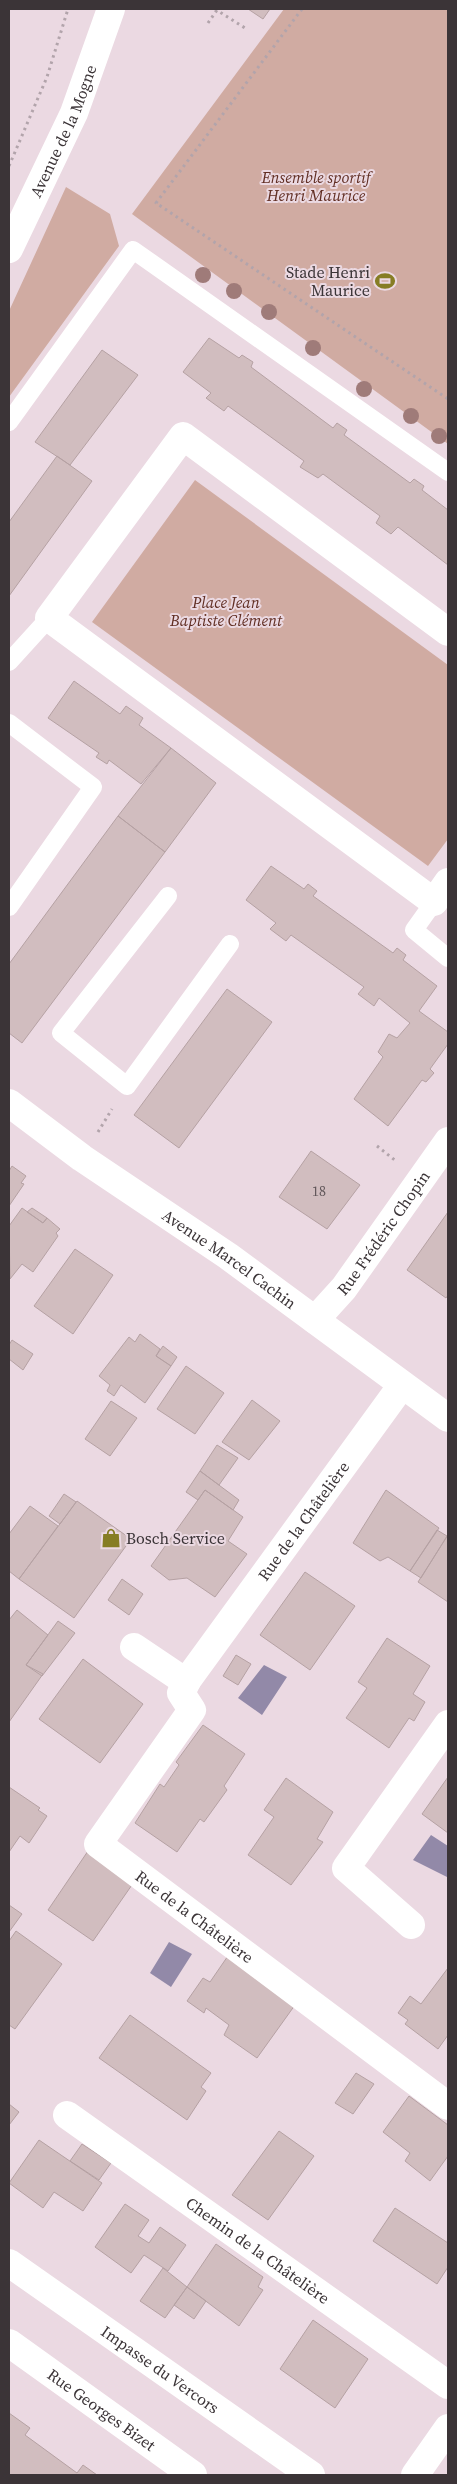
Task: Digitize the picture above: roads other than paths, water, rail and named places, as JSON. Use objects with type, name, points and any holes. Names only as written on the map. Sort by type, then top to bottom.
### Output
[{"type":"street","name":"Avenue de la Mogne","points":[[9,249],[74,113],[111,9]]},
{"type":"street","points":[[441,892],[49,618],[183,436],[448,632]]},
{"type":"street","name":"Avenue Marcel Cachin","points":[[9,1103],[82,1158],[228,1256],[448,1418]]},
{"type":"street","name":"Rue Frédéric Chopin","points":[[315,1320],[344,1288],[448,1141]]},
{"type":"street","name":"Rue de la Châtelière","points":[[402,1384],[187,1681],[181,1693],[192,1710],[98,1844],[448,2106]]},
{"type":"street","points":[[134,1647],[187,1681]]},
{"type":"street","points":[[411,1925],[346,1868],[448,1724]]},
{"type":"street","name":"Chemin de la Châtelière","points":[[67,2115],[448,2385]]},
{"type":"street","name":"Impasse du Vercors","points":[[9,2263],[311,2475]]},
{"type":"street","name":"Rue Georges Bizet","points":[[9,2344],[192,2475]]},
{"type":"street","points":[[415,2475],[448,2428]]},
{"type":"lane","points":[[9,422],[133,250],[448,472]]},
{"type":"lane","points":[[9,662],[49,618]]},
{"type":"lane","points":[[9,722],[93,787],[9,907]]},
{"type":"lane","points":[[441,892],[414,930],[448,958]]},
{"type":"lane","points":[[168,896],[61,1033],[127,1086],[230,944]]},
{"type":"place","name":"Stade Henri Maurice","points":[[385,281]]},
{"type":"place","name":"Bosch Service","points":[[111,1538]]},
{"type":"park label","name":"Ensemble sportif Henri Maurice","points":[[316,186]]},
{"type":"park label","name":"Place Jean Baptiste Clément","points":[[226,611]]}]
